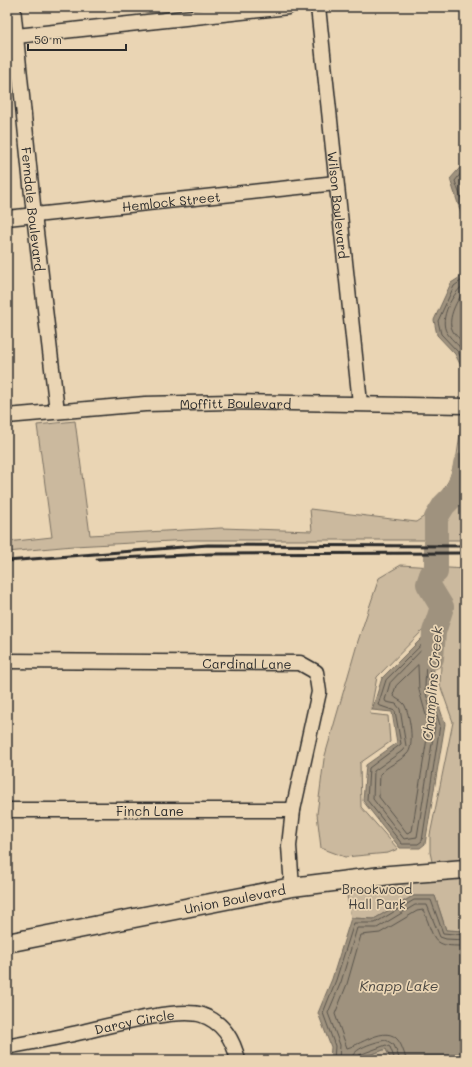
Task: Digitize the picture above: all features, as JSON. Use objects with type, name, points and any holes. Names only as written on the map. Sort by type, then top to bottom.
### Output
[{"type":"main road","name":"Union Boulevard","points":[[7,943],[292,887],[390,875],[465,869]]},
{"type":"street","name":"Ferndale Boulevard","points":[[13,7],[12,37],[57,410]]},
{"type":"street","points":[[12,37],[288,7]]},
{"type":"street","name":"Wilson Boulevard","points":[[318,7],[360,403]]},
{"type":"street","name":"Hemlock Street","points":[[7,218],[336,183]]},
{"type":"street","name":"Moffitt Boulevard","points":[[7,416],[57,410],[145,404],[360,403],[465,406]]},
{"type":"street","name":"Cardinal Lane","points":[[7,661],[300,663],[316,672],[319,692],[293,810],[289,846],[292,887]]},
{"type":"street","name":"Finch Lane","points":[[7,810],[293,810]]},
{"type":"street","name":"Darcy Circle","points":[[7,1047],[116,1024],[184,1012],[200,1014],[215,1021],[227,1032],[234,1045],[238,1060]]},
{"type":"green space","points":[[463,413],[465,413],[465,540],[191,540],[73,546],[7,552],[7,542],[52,537],[37,425],[75,421],[90,535],[221,528],[312,531],[310,509],[416,522],[429,513],[449,480],[457,455]]},
{"type":"green space","name":"Brookwood Hall Park","points":[[401,565],[465,569],[465,931],[446,930],[435,896],[413,896],[374,919],[351,918],[347,896],[372,877],[434,871],[430,852],[430,835],[453,722],[440,685],[443,627],[429,624],[377,677],[370,714],[388,716],[390,742],[360,763],[361,807],[398,849],[388,853],[345,857],[321,848],[317,814],[324,759],[358,641],[379,578]]},
{"type":"green space","points":[[386,1049],[391,1060],[356,1060]]},
{"type":"water","points":[[465,162],[465,225],[450,179]]},
{"type":"water","points":[[465,274],[465,374],[455,354],[437,335],[434,320],[451,283]]},
{"type":"water","points":[[436,624],[433,688],[445,724],[425,844],[420,848],[400,848],[363,801],[366,765],[397,743],[392,712],[372,710],[382,678]]},
{"type":"water","name":"Knapp Lake","points":[[413,896],[435,896],[446,930],[465,931],[465,1060],[391,1060],[386,1049],[356,1060],[330,1060],[331,1047],[318,1013],[332,979],[351,918],[374,919]]},
{"type":"waterway","name":"Champlins Creek","points":[[432,658],[434,632],[442,607],[428,584],[431,575],[436,572],[436,518],[444,505],[457,492],[464,472],[465,464]]},
{"type":"railway","points":[[7,561],[208,545],[465,546]]},
{"type":"railway","points":[[97,559],[209,554],[465,553]]}]
